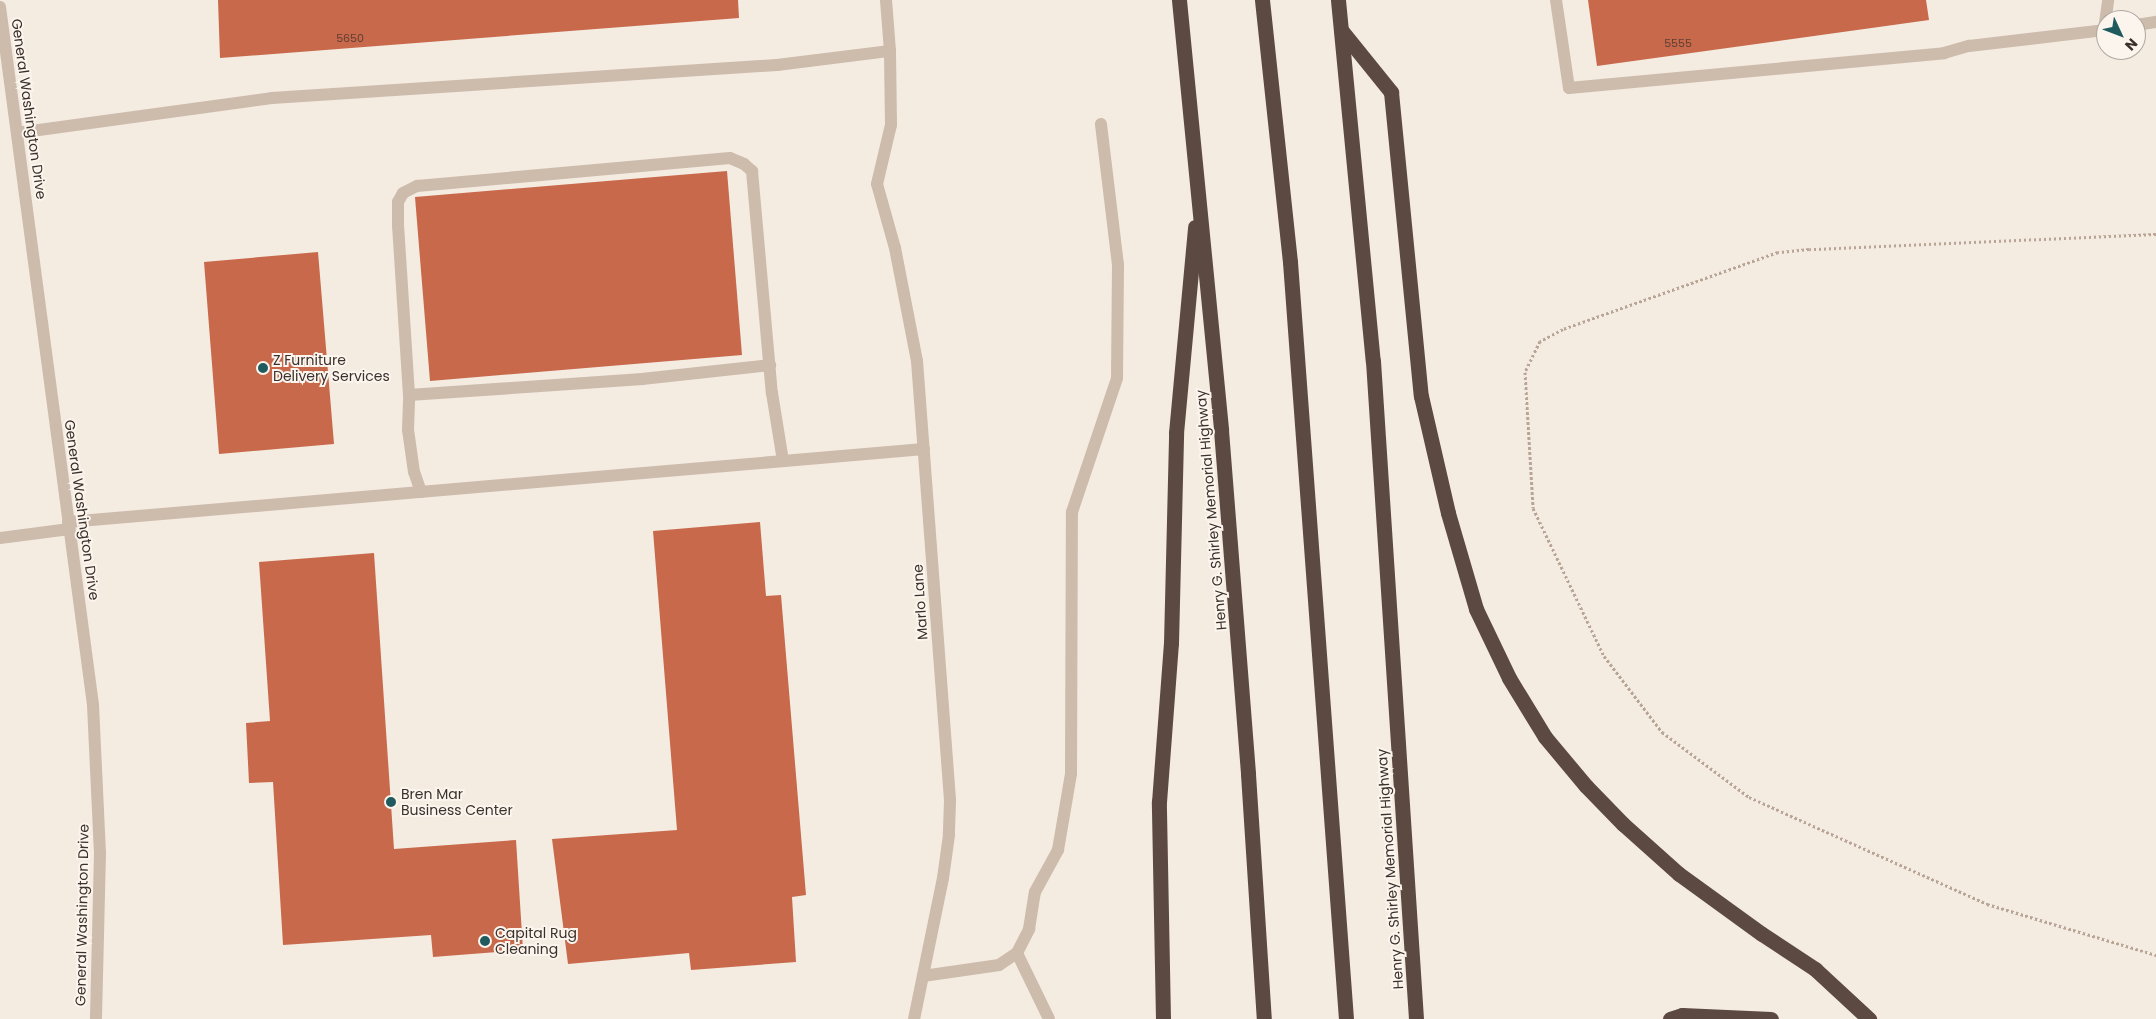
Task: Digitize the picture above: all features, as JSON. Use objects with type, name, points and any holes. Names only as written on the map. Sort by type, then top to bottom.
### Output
[{"type":"highway","name":"Henry G. Shirley Memorial Highway","points":[[1179,0],[1222,440],[1248,774],[1264,1019]]},
{"type":"highway","points":[[1262,0],[1290,262],[1346,1019]]},
{"type":"highway","name":"Henry G. Shirley Memorial Highway","points":[[1338,0],[1374,371],[1416,1019]]},
{"type":"highway","points":[[1341,30],[1391,92],[1421,396],[1448,513],[1476,609],[1509,678],[1545,737],[1586,786],[1623,824],[1679,874],[1762,934],[1815,969],[1869,1019]]},
{"type":"highway","points":[[1163,1019],[1159,802],[1171,643],[1176,433],[1198,191]]},
{"type":"highway","points":[[1670,1019],[1682,1015],[1771,1019]]},
{"type":"street","points":[[17,134],[272,98],[777,65],[890,51],[886,0]]},
{"type":"street","points":[[1556,0],[1569,88],[1944,53],[1969,46],[2096,31]]},
{"type":"street","name":"General Washington Drive","points":[[0,7],[92,705],[100,853],[96,1019]]},
{"type":"street","name":"Marlo Lane","points":[[890,51],[891,125],[877,184],[895,248],[917,361],[950,800],[949,835],[943,878],[914,1019]]},
{"type":"street","points":[[923,976],[999,965],[1017,953],[1029,929],[1036,892],[1058,850],[1071,774],[1072,512],[1117,378],[1118,265],[1101,124]]},
{"type":"street","points":[[421,492],[414,472],[408,430],[409,395],[398,226],[398,202],[403,193],[417,186],[730,158],[744,164],[752,172],[770,365],[783,461]]},
{"type":"street","points":[[409,395],[642,378],[770,365]]},
{"type":"street","points":[[0,538],[69,525],[421,492],[924,449]]},
{"type":"street","points":[[1017,953],[1048,1019]]},
{"type":"path","points":[[2156,234],[1809,249],[1778,252],[1563,329],[1540,341],[1525,372],[1533,508],[1604,656],[1662,732],[1748,797],[1988,904],[2156,954]]},
{"type":"building","points":[[218,0],[738,0],[739,18],[220,58]]},
{"type":"building","points":[[1588,0],[1926,0],[1929,20],[1597,66]]},
{"type":"building","points":[[727,171],[742,355],[430,381],[415,197]]},
{"type":"building","points":[[318,252],[334,444],[219,454],[204,262]]},
{"type":"building","points":[[760,522],[766,596],[781,595],[806,895],[792,897],[796,962],[691,970],[689,953],[568,964],[552,839],[677,830],[653,531]]},
{"type":"building","points":[[374,553],[394,849],[516,840],[523,950],[433,957],[431,935],[283,945],[273,782],[249,783],[246,723],[270,721],[259,562]]},
{"type":"place","name":"Z Furniture Delivery Services","points":[[263,368]]},
{"type":"place","name":"Bren Mar Business Center","points":[[391,802]]},
{"type":"place","name":"Capital Rug Cleaning","points":[[485,941]]}]
